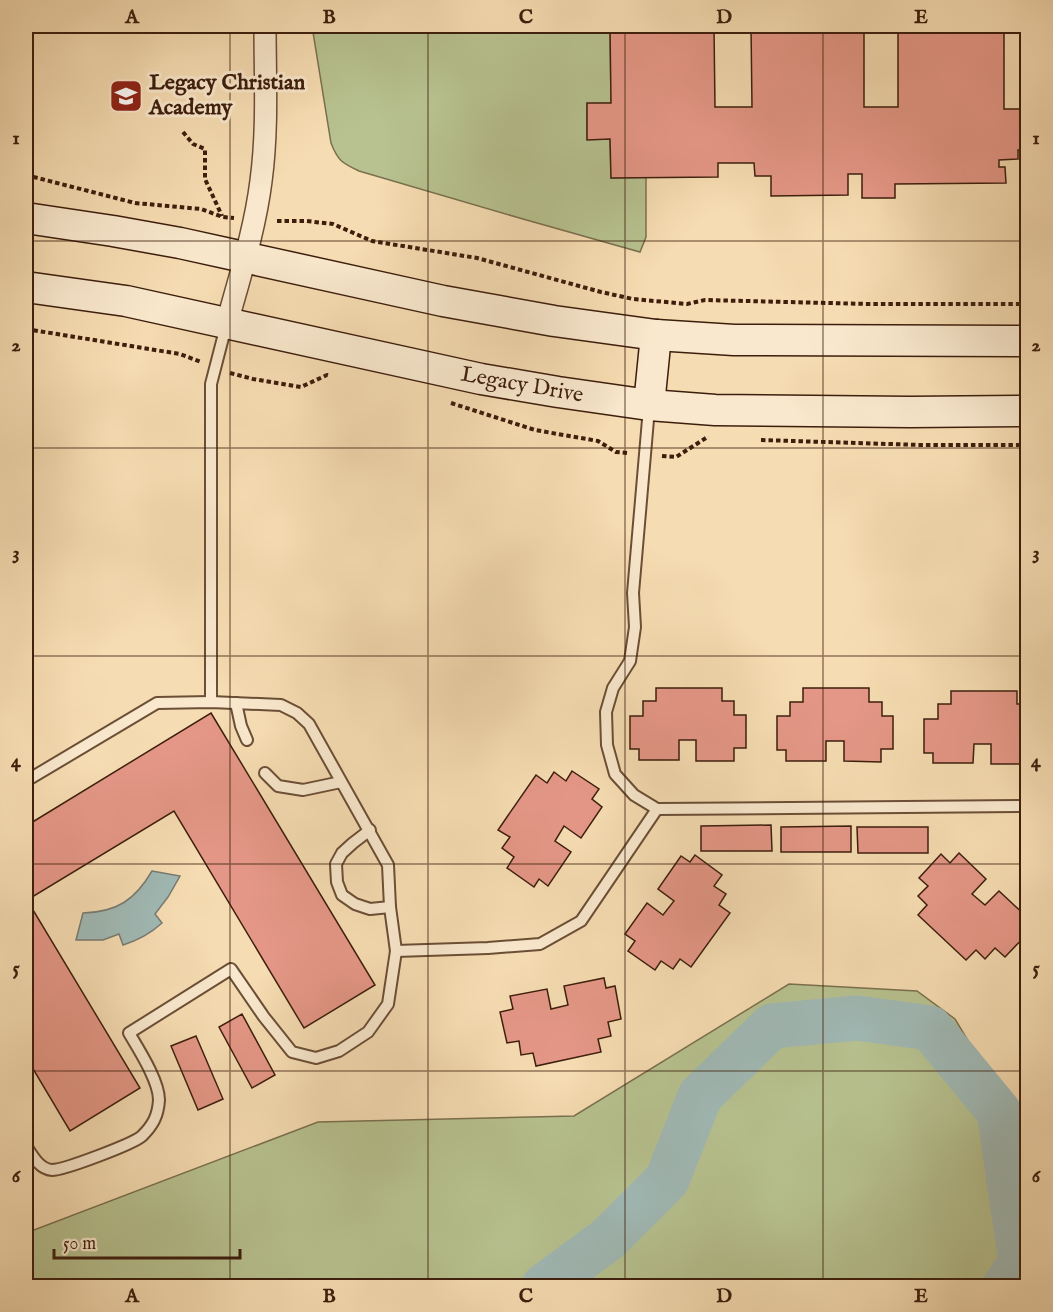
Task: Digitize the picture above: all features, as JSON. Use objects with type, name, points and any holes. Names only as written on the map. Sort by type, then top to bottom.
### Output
[{"type":"main road","points":[[26,218],[180,243],[443,301],[554,321],[656,335],[734,340],[1028,341]]},
{"type":"main road","name":"Legacy Drive","points":[[26,286],[126,301],[481,379],[649,405],[715,410],[1028,411]]},
{"type":"main road","points":[[649,405],[656,335]]},
{"type":"street","points":[[227,323],[254,220],[261,182],[265,138],[265,26]]},
{"type":"lane","points":[[211,702],[211,394],[213,376],[227,323]]},
{"type":"lane","points":[[649,405],[633,593],[635,627],[630,661],[613,688],[606,712],[606,745],[615,774],[634,795],[657,809],[1028,806]]},
{"type":"lane","points":[[26,781],[157,703],[211,702],[281,705],[297,713],[309,724],[388,865],[390,907],[396,951],[388,1004],[368,1032],[339,1051],[315,1058],[292,1052],[264,1017],[231,969],[129,1033],[152,1076],[159,1098],[156,1119],[140,1138],[79,1164],[51,1170],[37,1163],[26,1146]]},
{"type":"lane","points":[[236,703],[247,740]]},
{"type":"lane","points":[[265,773],[278,786],[303,790],[341,782]]},
{"type":"lane","points":[[396,951],[540,944],[581,921],[657,809]]},
{"type":"lane","points":[[370,830],[342,853],[336,864],[337,882],[342,895],[355,904],[370,909],[390,907]]},
{"type":"path","points":[[26,175],[135,204],[201,209],[223,217],[205,179],[205,149],[193,144],[183,132]]},
{"type":"path","points":[[285,222],[306,220],[333,224],[372,241],[477,258],[633,299],[687,304],[705,300],[869,304],[1028,304]]},
{"type":"path","points":[[26,329],[180,354]]},
{"type":"green space","points":[[312,26],[610,26],[611,103],[587,104],[587,139],[610,139],[611,178],[646,177],[646,237],[640,252],[359,171],[345,163],[338,158],[331,143]]},
{"type":"green space","points":[[789,984],[917,991],[955,1019],[1027,1138],[1027,1286],[26,1286],[26,1233],[318,1122],[574,1116]]},
{"type":"water","points":[[152,871],[180,876],[155,914],[162,923],[144,936],[123,945],[119,934],[103,940],[76,940],[83,913],[106,910],[124,902],[139,890]]},
{"type":"building","points":[[649,26],[714,28],[715,107],[752,107],[751,26],[864,26],[864,107],[898,107],[898,29],[941,29],[941,26],[953,26],[953,29],[1004,29],[1004,109],[1023,109],[1023,102],[1027,102],[1028,65],[1028,150],[1018,150],[1018,159],[999,160],[999,167],[1005,167],[1006,183],[895,184],[895,198],[862,198],[862,174],[848,174],[848,195],[771,196],[771,176],[755,176],[754,163],[718,163],[718,177],[611,178],[610,139],[587,140],[587,103],[611,103],[610,28],[649,28]]},
{"type":"building","points":[[1022,170],[1028,170],[1028,225],[1021,225]]},
{"type":"building","points":[[656,688],[722,688],[722,701],[734,701],[734,715],[746,715],[746,748],[734,748],[734,761],[696,761],[696,740],[679,740],[679,760],[639,760],[639,749],[630,749],[630,716],[643,716],[643,701],[656,701]]},
{"type":"building","points":[[803,688],[869,688],[869,702],[882,702],[882,716],[893,716],[893,749],[881,749],[881,762],[844,761],[844,741],[826,741],[826,761],[786,761],[786,750],[777,750],[777,716],[790,716],[790,702],[803,702]]},
{"type":"building","points":[[951,691],[1017,691],[1017,704],[1028,704],[1028,764],[991,764],[991,744],[974,744],[973,763],[933,763],[933,753],[924,753],[924,719],[938,719],[938,704],[951,704]]},
{"type":"building","points":[[211,713],[375,985],[304,1028],[174,811],[27,900],[140,1088],[70,1131],[26,1057],[26,826]]},
{"type":"building","points":[[572,771],[599,789],[592,799],[602,807],[581,838],[564,826],[555,841],[571,852],[548,886],[539,879],[534,887],[507,868],[514,857],[502,848],[510,837],[498,830],[536,775],[547,783],[554,772],[566,781]]},
{"type":"building","points":[[771,825],[772,851],[701,851],[701,826]]},
{"type":"building","points":[[851,826],[851,852],[781,852],[781,827]]},
{"type":"building","points":[[857,827],[928,827],[928,853],[858,853]]},
{"type":"building","points":[[959,853],[986,879],[972,894],[985,905],[999,891],[1028,918],[1021,927],[1028,933],[1005,957],[995,948],[985,959],[976,950],[966,960],[918,915],[927,905],[918,896],[928,886],[919,878],[941,854],[950,863]]},
{"type":"building","points":[[695,855],[722,875],[714,886],[726,894],[719,905],[730,913],[691,967],[680,959],[673,969],[661,961],[655,970],[628,951],[635,941],[625,934],[647,903],[663,915],[674,901],[658,889],[681,856],[690,862]]},
{"type":"building","points":[[604,978],[606,988],[615,986],[621,1019],[608,1022],[611,1036],[598,1039],[601,1052],[536,1066],[533,1053],[521,1055],[519,1041],[507,1043],[500,1012],[513,1009],[510,996],[547,989],[551,1009],[568,1005],[564,986]]},
{"type":"building","points":[[242,1014],[275,1075],[252,1088],[219,1027]]},
{"type":"building","points":[[196,1036],[223,1099],[198,1110],[171,1046]]},
{"type":"waterway","points":[[544,1286],[608,1239],[667,1180],[700,1096],[772,1026],[857,1018],[930,1028],[999,1112],[1021,1262],[1005,1286]]},
{"type":"place","name":"Legacy Christian Academy","points":[[126,96]]}]
